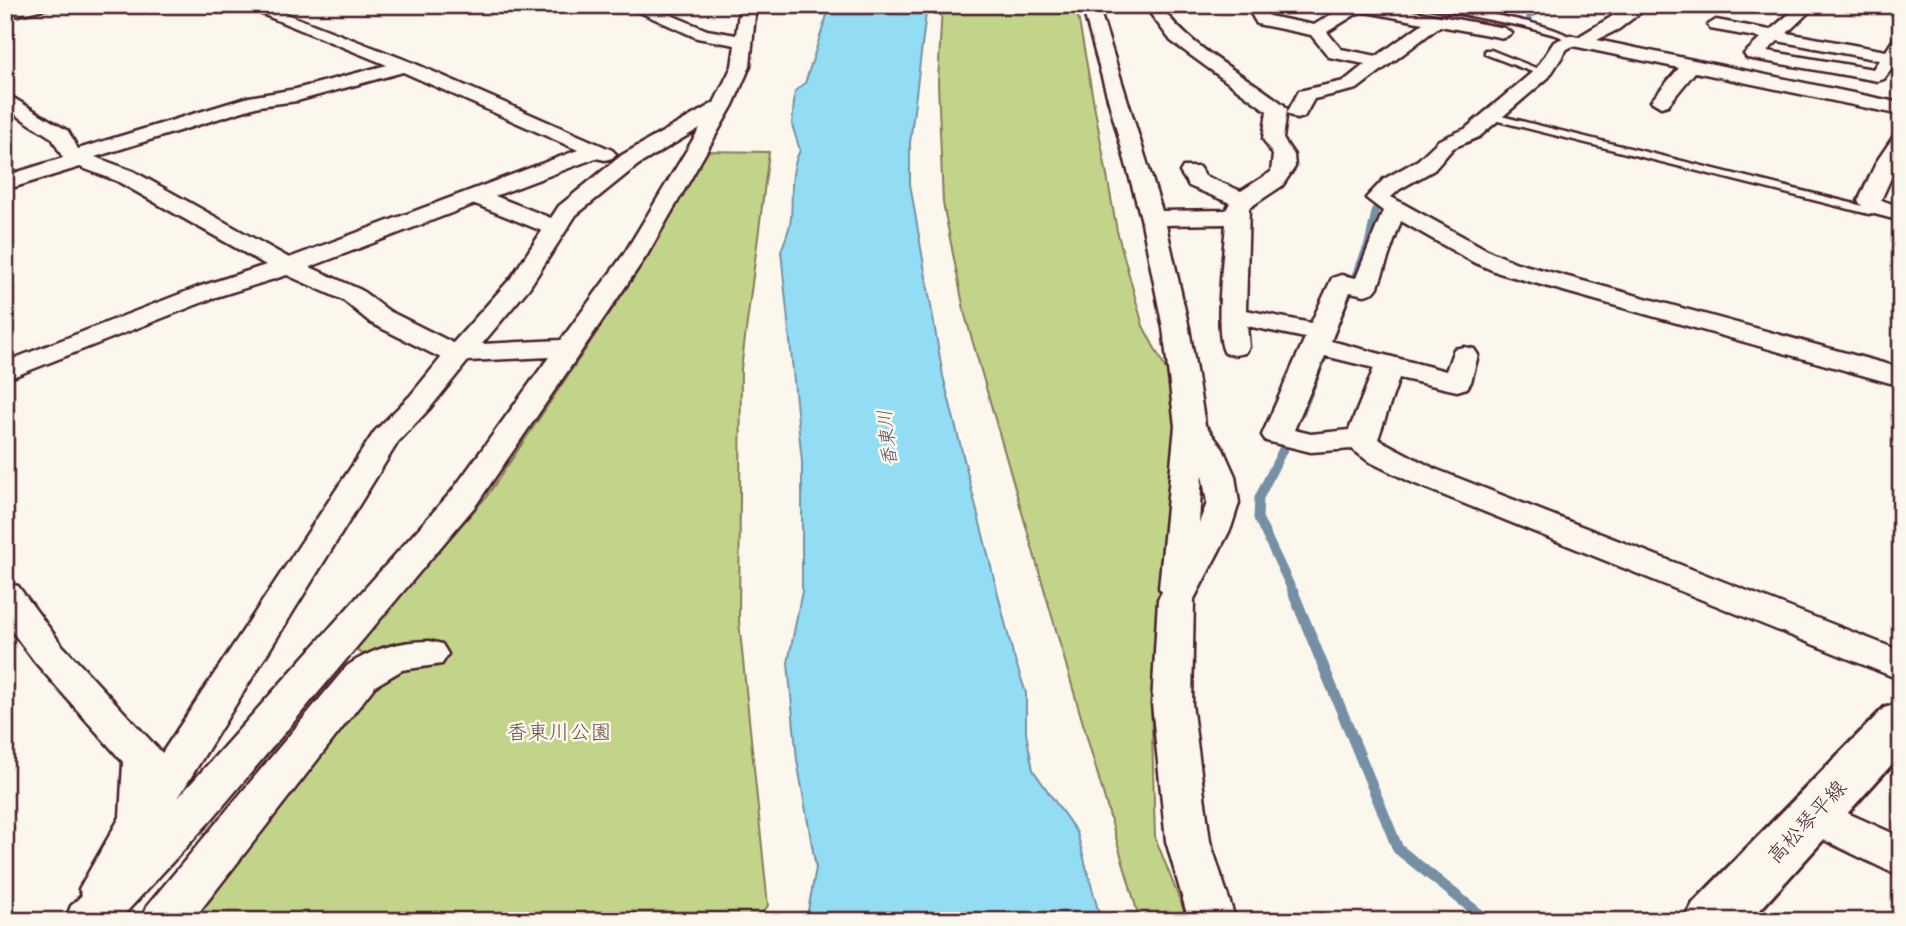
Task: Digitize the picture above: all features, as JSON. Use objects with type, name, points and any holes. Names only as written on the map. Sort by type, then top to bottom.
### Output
[{"type":"main road","name":"高松琴平線","points":[[1713,921],[1901,721]]},
{"type":"street","points":[[5,13],[41,5]]},
{"type":"street","points":[[248,5],[405,66],[594,151],[629,160]]},
{"type":"street","points":[[632,5],[703,34],[742,41]]},
{"type":"street","points":[[86,921],[197,807],[464,498],[635,255],[723,105],[741,66],[748,5]]},
{"type":"street","points":[[1090,5],[1153,218],[1176,328],[1190,426],[1207,449],[1220,477],[1223,503],[1214,528],[1176,599],[1173,718],[1188,841],[1213,921]]},
{"type":"street","points":[[1152,5],[1169,29],[1185,44],[1277,109],[1273,139],[1285,162],[1275,181],[1239,209],[1153,218]]},
{"type":"street","points":[[1255,5],[1263,20],[1317,31],[1335,53],[1380,62]]},
{"type":"street","points":[[1317,31],[1356,6],[1504,33]]},
{"type":"street","points":[[1636,6],[1613,25],[1560,46],[1543,74],[1494,117],[1472,133],[1439,149],[1426,165],[1392,184],[1377,198],[1482,257],[1508,268],[1901,377]]},
{"type":"street","points":[[1766,14],[1797,15],[1820,24]]},
{"type":"street","points":[[1716,25],[1774,35],[1895,43],[1878,75],[1753,54],[1774,35],[1797,15]]},
{"type":"street","points":[[1297,113],[1306,95],[1350,85],[1438,20]]},
{"type":"street","points":[[1575,41],[1693,60],[1781,84],[1901,109]]},
{"type":"street","points":[[1661,101],[1693,60]]},
{"type":"street","points":[[1801,63],[1768,93],[1901,124]]},
{"type":"street","points":[[5,183],[256,101],[297,94],[405,66]]},
{"type":"street","points":[[5,99],[61,135],[67,151],[78,158],[125,176],[287,267],[352,295],[380,317],[442,350],[460,353],[569,348]]},
{"type":"street","points":[[86,921],[142,819],[386,437],[420,402],[520,284],[567,211],[629,160],[723,105]]},
{"type":"street","points":[[1901,140],[1889,153],[1888,165],[1869,201],[1875,207],[1901,214]]},
{"type":"street","points":[[5,372],[206,292],[287,267],[594,151]]},
{"type":"street","points":[[1191,172],[1197,181],[1239,209]]},
{"type":"street","points":[[483,199],[555,228]]},
{"type":"street","points":[[1387,205],[1392,214],[1365,287],[1341,283],[1323,344],[1277,435],[1311,443],[1346,439],[1362,442],[1378,454],[1424,476],[1901,666]]},
{"type":"street","points":[[1235,347],[1233,315],[1239,209]]},
{"type":"street","points":[[1233,315],[1390,363],[1362,442]]},
{"type":"street","points":[[1389,367],[1457,382],[1464,355]]},
{"type":"street","points":[[5,595],[48,653],[144,758],[142,819]]},
{"type":"street","points":[[164,921],[361,676],[371,668],[403,654],[429,654]]},
{"type":"street","points":[[1814,816],[1901,858]]},
{"type":"lane","points":[[1419,5],[1526,25],[1562,34],[1575,41]]},
{"type":"lane","points":[[1488,52],[1543,74]]},
{"type":"lane","points":[[1494,117],[1869,212],[1875,207]]},
{"type":"green space","points":[[942,5],[1076,5],[1117,231],[1143,326],[1171,379],[1178,434],[1151,697],[1155,837],[1188,921],[1140,921],[965,315],[943,203],[938,83]]},
{"type":"green space","name":"香東川公園","points":[[703,151],[769,152],[741,369],[739,621],[768,906],[755,921],[183,921],[383,664],[353,649],[487,496],[648,256]]},
{"type":"water","name":"香東川","points":[[826,5],[927,5],[910,143],[910,184],[943,376],[1013,654],[1026,693],[1026,733],[1033,770],[1077,833],[1101,921],[806,921],[816,868],[797,760],[788,663],[802,591],[802,462],[781,251],[790,222],[793,175],[800,150],[792,125],[795,91],[805,83],[828,12]]},
{"type":"waterway","points":[[1528,23],[1529,17],[1539,10],[1540,5]]},
{"type":"waterway","points":[[1548,76],[1565,50]]},
{"type":"waterway","points":[[1330,341],[1368,244],[1376,208],[1385,199]]},
{"type":"waterway","points":[[1301,412],[1330,339]]},
{"type":"waterway","points":[[1289,437],[1259,498],[1258,518],[1294,594]]},
{"type":"waterway","points":[[1293,592],[1398,849],[1488,921]]}]
